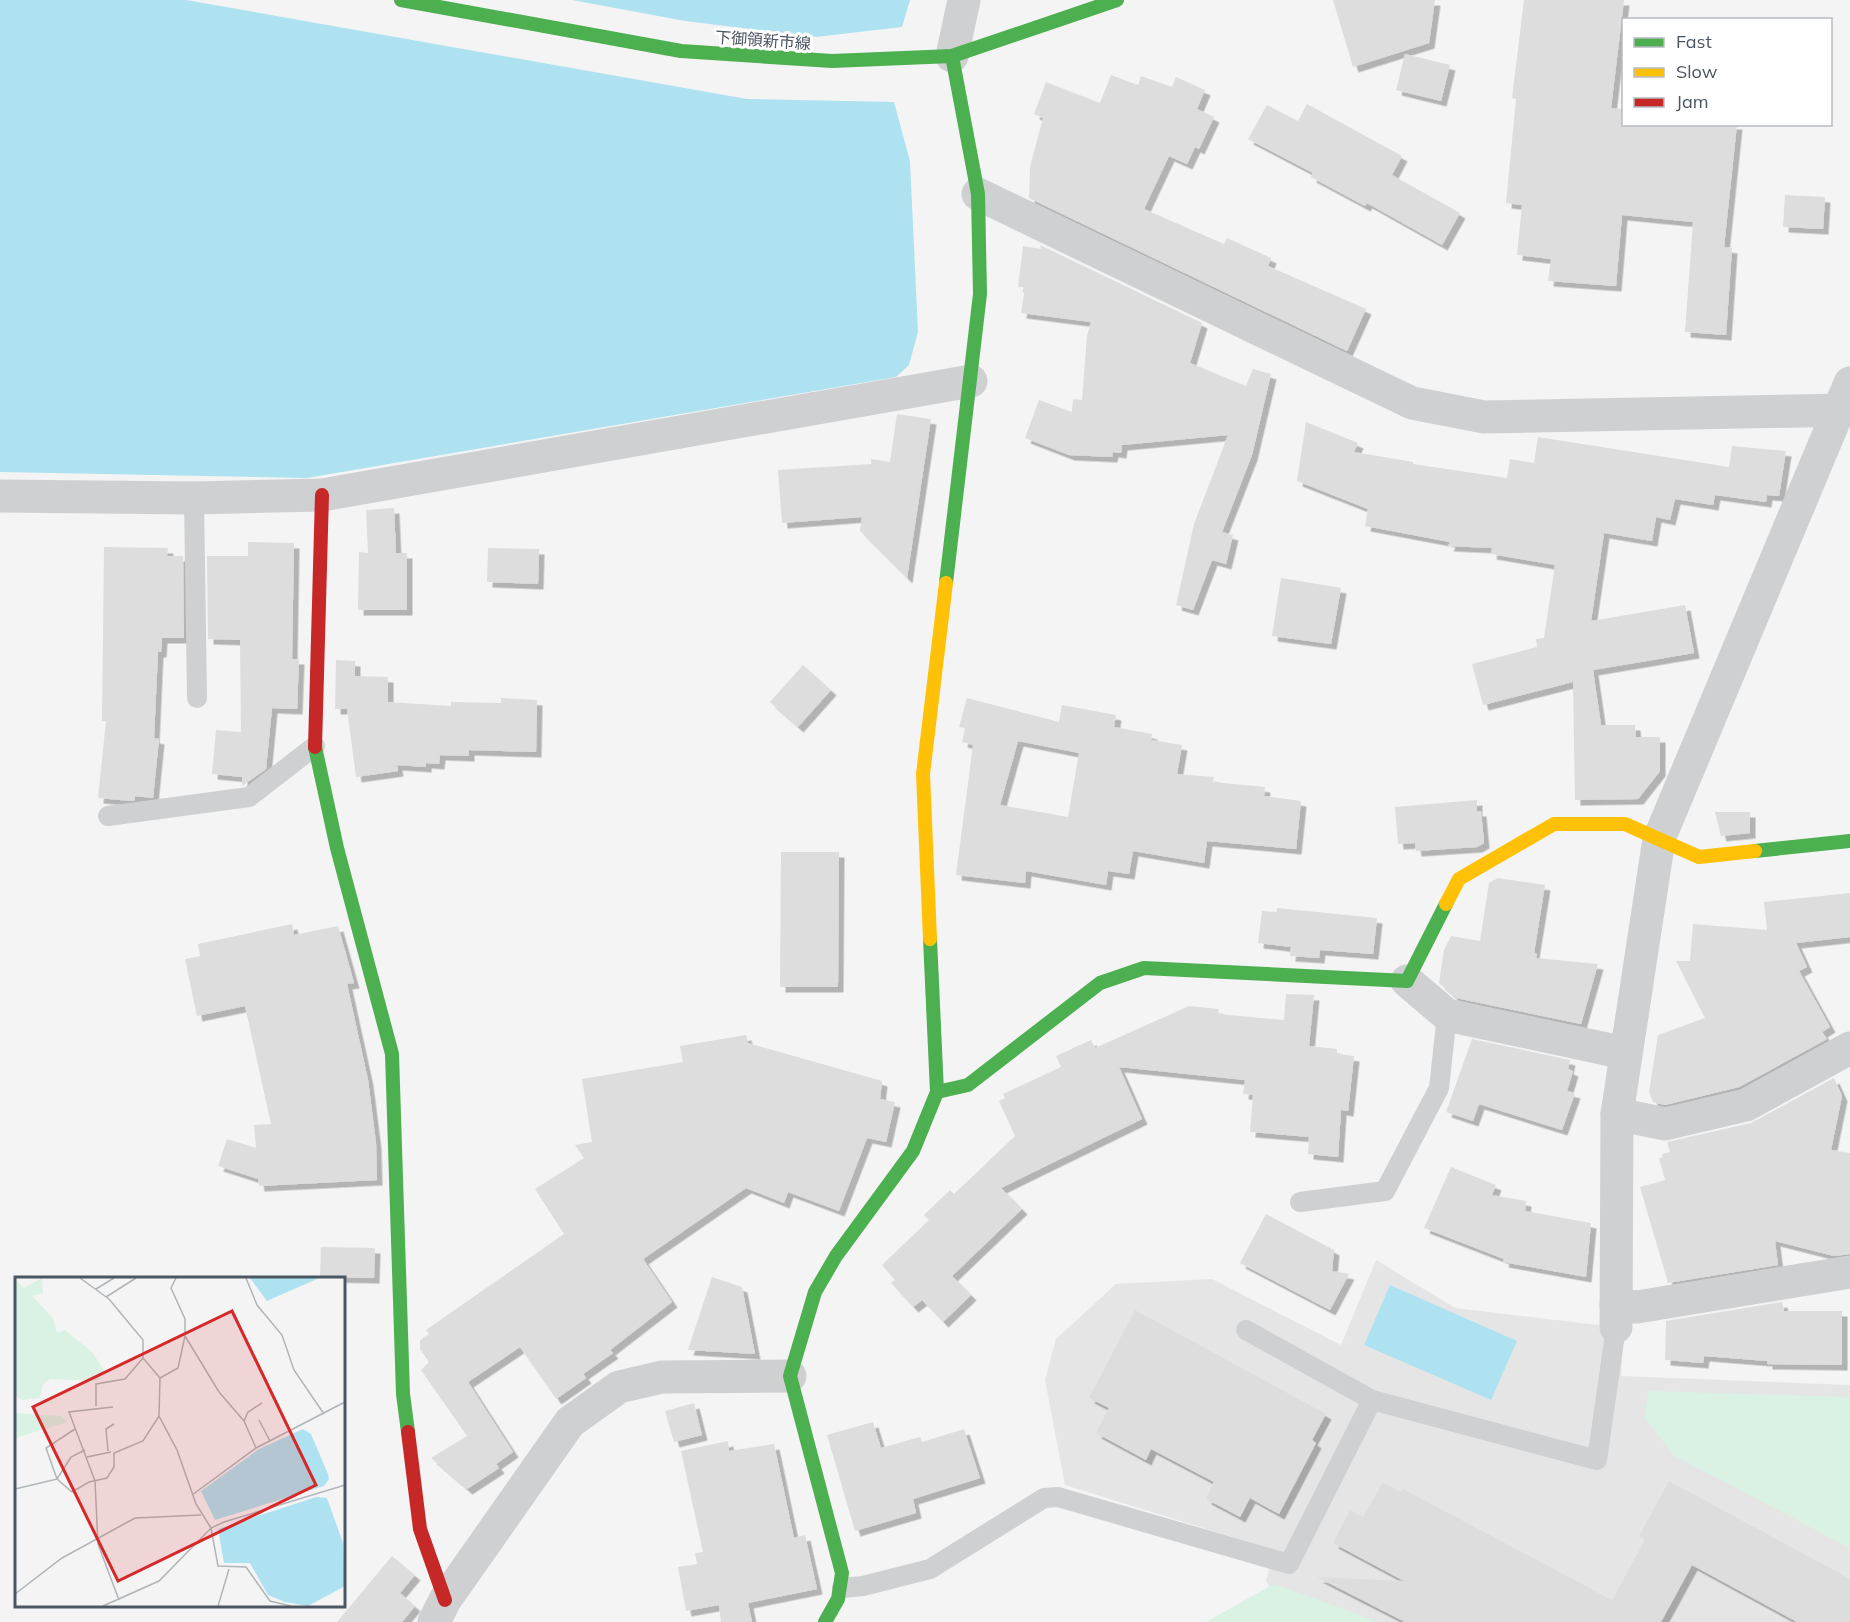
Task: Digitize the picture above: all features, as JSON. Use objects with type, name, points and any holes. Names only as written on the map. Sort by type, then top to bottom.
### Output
[{"type":"street","name":"下御領新市線","points":[[401,0],[681,51],[832,61],[952,56],[1117,0]]},
{"type":"street","points":[[825,1622],[835,1609],[842,1588],[843,1573],[790,1376],[815,1292],[836,1256],[913,1151],[937,1092],[924,774],[980,294],[978,194],[952,56],[964,0]]},
{"type":"street","points":[[978,194],[1412,403],[1484,417],[1846,401],[1659,839],[1624,1053],[1617,1114],[1616,1316],[1637,1307],[1850,1272]]},
{"type":"street","points":[[0,496],[194,498],[322,495],[971,381]]},
{"type":"street","points":[[322,495],[315,747],[338,848],[392,1054],[403,1394],[420,1528],[439,1611]]},
{"type":"street","points":[[1407,981],[1459,879],[1554,824],[1625,824],[1699,857],[1850,841]]},
{"type":"street","points":[[937,1092],[968,1085],[1100,983],[1144,968],[1407,981],[1447,1015],[1624,1053]]},
{"type":"street","points":[[1617,1114],[1665,1124],[1746,1105],[1850,1048]]},
{"type":"street","points":[[439,1611],[570,1422],[619,1387],[662,1377],[790,1376]]},
{"type":"lane","points":[[194,498],[197,698]]},
{"type":"lane","points":[[108,816],[249,797],[315,747]]},
{"type":"lane","points":[[1300,1202],[1385,1191],[1440,1088],[1447,1015]]},
{"type":"lane","points":[[1246,1330],[1372,1400],[1597,1460],[1616,1316]]},
{"type":"lane","points":[[842,1588],[863,1587],[930,1569],[1044,1498],[1058,1497],[1289,1564],[1372,1400]]},
{"type":"shaded area","points":[[1376,1260],[1455,1308],[1624,1328],[1621,1376],[1850,1385],[1850,1622],[1328,1622],[1280,1602],[1266,1581],[1274,1550],[1065,1485],[1045,1380],[1056,1339],[1116,1284],[1212,1279],[1341,1345]]},
{"type":"green space","points":[[1649,1391],[1850,1397],[1850,1548],[1673,1455],[1644,1416]]},
{"type":"green space","points":[[1274,1584],[1379,1622],[1206,1622]]},
{"type":"water","points":[[0,0],[186,0],[747,99],[894,102],[910,161],[918,332],[909,365],[896,377],[307,478],[0,472]]},
{"type":"water","points":[[572,0],[910,0],[902,27],[816,37],[685,21]]},
{"type":"water","points":[[1390,1285],[1517,1341],[1491,1400],[1364,1345]]},
{"type":"building","points":[[1333,0],[1435,0],[1429,43],[1353,67]]},
{"type":"building","points":[[1524,0],[1624,0],[1611,108],[1622,109],[1622,126],[1737,126],[1724,247],[1732,248],[1726,335],[1685,332],[1693,222],[1622,215],[1616,286],[1548,281],[1551,259],[1517,255],[1522,205],[1506,203],[1516,99],[1512,98]]},
{"type":"building","points":[[1405,54],[1450,65],[1441,101],[1396,90]]},
{"type":"building","points":[[1111,75],[1138,85],[1141,76],[1172,87],[1176,77],[1205,90],[1197,109],[1214,117],[1199,149],[1195,147],[1187,164],[1169,156],[1144,209],[1224,244],[1227,238],[1271,258],[1268,266],[1366,309],[1347,351],[1029,198],[1030,167],[1043,118],[1034,114],[1046,82],[1100,103]]},
{"type":"building","points":[[1307,104],[1402,156],[1392,175],[1460,213],[1442,245],[1367,203],[1365,206],[1311,177],[1313,173],[1248,139],[1267,105],[1298,121]]},
{"type":"building","points":[[1785,195],[1825,197],[1823,229],[1783,227]]},
{"type":"building","points":[[1040,245],[1202,323],[1190,363],[1246,386],[1253,369],[1271,374],[1252,455],[1222,532],[1233,535],[1226,564],[1212,560],[1193,610],[1176,605],[1194,524],[1228,435],[1122,445],[1121,453],[1113,452],[1112,457],[1069,455],[1025,438],[1039,400],[1072,412],[1073,399],[1082,400],[1087,336],[1091,322],[1021,313],[1025,287],[1018,287],[1023,246],[1041,249]]},
{"type":"building","points":[[897,414],[931,419],[907,578],[860,531],[862,517],[782,523],[778,470],[871,464],[871,459],[890,462]]},
{"type":"building","points":[[1306,422],[1358,443],[1354,452],[1413,462],[1413,464],[1507,478],[1510,459],[1534,463],[1538,437],[1729,467],[1732,446],[1786,451],[1779,496],[1767,495],[1766,502],[1715,495],[1713,505],[1675,499],[1670,520],[1656,517],[1652,541],[1604,533],[1591,621],[1685,605],[1694,653],[1593,670],[1601,725],[1635,725],[1636,737],[1660,737],[1660,771],[1638,799],[1575,800],[1573,682],[1483,705],[1472,664],[1537,647],[1536,639],[1544,638],[1555,565],[1491,554],[1492,548],[1448,546],[1450,542],[1365,526],[1368,509],[1297,481]]},
{"type":"building","points":[[394,508],[396,553],[407,553],[407,610],[358,610],[359,552],[368,553],[366,510]]},
{"type":"building","points":[[248,542],[294,543],[292,659],[299,659],[297,709],[272,708],[266,769],[242,786],[242,777],[212,774],[216,730],[241,732],[240,640],[208,639],[207,556],[248,556]]},
{"type":"building","points":[[104,547],[168,548],[167,556],[183,556],[184,638],[162,638],[161,652],[158,652],[154,738],[159,739],[153,798],[135,796],[135,800],[131,801],[98,798],[106,721],[102,721]]},
{"type":"building","points":[[488,548],[539,549],[538,584],[487,582]]},
{"type":"building","points":[[1281,578],[1341,588],[1331,644],[1272,636]]},
{"type":"building","points":[[336,660],[355,661],[355,676],[388,677],[388,702],[451,706],[451,702],[501,703],[501,698],[537,700],[536,752],[469,750],[469,756],[440,755],[439,764],[426,763],[426,767],[397,765],[398,771],[356,777],[347,709],[335,709]]},
{"type":"building","points":[[803,665],[831,690],[798,727],[770,702]]},
{"type":"building","points":[[967,698],[1059,722],[1062,705],[1116,715],[1114,727],[1152,734],[1151,740],[1182,745],[1177,774],[1214,777],[1213,782],[1265,787],[1264,796],[1301,801],[1296,849],[1207,841],[1204,863],[1133,851],[1129,874],[1108,871],[1106,885],[1026,871],[1025,883],[956,875],[973,745],[962,742],[965,728],[959,727]],"holes":[[[1018,741],[1079,753],[1068,817],[1000,805]]]},
{"type":"building","points":[[1477,800],[1477,811],[1481,811],[1484,843],[1477,847],[1416,851],[1415,843],[1398,844],[1395,807]]},
{"type":"building","points":[[1715,812],[1750,812],[1750,833],[1721,836]]},
{"type":"building","points":[[781,852],[839,852],[838,987],[780,987]]},
{"type":"building","points":[[1498,878],[1545,885],[1534,953],[1537,954],[1536,958],[1598,964],[1581,1024],[1456,998],[1439,983],[1444,950],[1451,936],[1480,941],[1489,883]]},
{"type":"building","points":[[1850,893],[1850,937],[1796,943],[1807,967],[1799,971],[1830,1027],[1822,1032],[1827,1039],[1739,1087],[1665,1105],[1653,1102],[1649,1092],[1658,1035],[1705,1018],[1676,961],[1690,961],[1693,924],[1767,930],[1764,902]]},
{"type":"building","points":[[1277,908],[1377,918],[1373,954],[1320,950],[1319,958],[1290,956],[1291,947],[1258,943],[1262,911],[1277,912]]},
{"type":"building","points":[[292,924],[294,935],[338,926],[354,983],[347,984],[368,1080],[376,1143],[377,1180],[259,1186],[258,1179],[218,1166],[227,1139],[256,1148],[254,1125],[271,1124],[245,1006],[197,1016],[185,959],[200,956],[198,944]]},
{"type":"building","points":[[1286,994],[1314,995],[1309,1046],[1337,1049],[1337,1054],[1354,1056],[1348,1111],[1341,1110],[1338,1157],[1308,1154],[1309,1137],[1250,1132],[1253,1095],[1243,1094],[1245,1080],[1119,1067],[1142,1119],[1001,1188],[1022,1209],[952,1276],[971,1295],[943,1322],[922,1300],[913,1307],[891,1283],[895,1280],[882,1265],[929,1220],[924,1215],[950,1190],[954,1194],[1015,1136],[999,1101],[1005,1098],[1003,1094],[1061,1067],[1056,1056],[1091,1040],[1095,1048],[1189,1006],[1219,1009],[1218,1014],[1284,1020]]},
{"type":"building","points":[[746,1035],[748,1043],[882,1081],[880,1099],[895,1102],[886,1142],[867,1138],[839,1211],[788,1192],[784,1203],[746,1188],[643,1259],[672,1302],[610,1350],[613,1353],[583,1374],[586,1378],[556,1399],[520,1347],[468,1382],[513,1452],[496,1464],[499,1468],[467,1489],[431,1458],[467,1436],[421,1370],[429,1362],[420,1349],[420,1340],[429,1334],[426,1330],[564,1234],[535,1189],[584,1158],[575,1145],[592,1142],[582,1079],[683,1062],[680,1046]]},
{"type":"building","points":[[1472,1039],[1570,1060],[1568,1069],[1573,1071],[1567,1091],[1575,1093],[1562,1130],[1479,1104],[1473,1121],[1446,1112]]},
{"type":"building","points":[[1834,1078],[1842,1096],[1831,1150],[1850,1153],[1850,1254],[1834,1256],[1775,1241],[1778,1265],[1668,1283],[1640,1187],[1665,1180],[1659,1158],[1662,1158],[1662,1154],[1670,1152],[1667,1142],[1751,1123]]},
{"type":"building","points":[[1451,1167],[1496,1185],[1492,1195],[1526,1201],[1525,1211],[1591,1223],[1586,1277],[1503,1262],[1504,1259],[1424,1228]]},
{"type":"building","points":[[1266,1214],[1334,1250],[1332,1271],[1349,1274],[1330,1310],[1240,1263]]},
{"type":"building","points":[[321,1247],[375,1248],[374,1278],[320,1277]]},
{"type":"building","points":[[712,1277],[742,1287],[755,1354],[688,1350]]},
{"type":"building","points":[[1782,1302],[1784,1311],[1842,1311],[1842,1365],[1767,1364],[1767,1361],[1704,1356],[1703,1363],[1665,1360],[1666,1321]]},
{"type":"building","points":[[1135,1310],[1326,1414],[1312,1440],[1316,1443],[1279,1514],[1250,1498],[1240,1517],[1206,1499],[1214,1482],[1151,1449],[1146,1460],[1096,1433],[1109,1408],[1089,1398]]},
{"type":"building","points":[[694,1403],[702,1435],[674,1442],[665,1411]]},
{"type":"building","points":[[873,1422],[881,1448],[920,1437],[922,1442],[964,1429],[980,1478],[913,1499],[916,1513],[855,1531],[827,1435]]},
{"type":"building","points":[[728,1441],[729,1451],[774,1444],[794,1538],[805,1535],[817,1589],[748,1603],[752,1622],[721,1622],[719,1605],[686,1611],[678,1567],[697,1564],[695,1553],[703,1552],[681,1451]]},
{"type":"building","points":[[1669,1481],[1850,1579],[1850,1622],[1797,1622],[1692,1565],[1661,1622],[1405,1622],[1317,1577],[1404,1581],[1333,1543],[1350,1510],[1363,1517],[1383,1482],[1401,1492],[1403,1489],[1612,1600],[1645,1540],[1639,1536]]},
{"type":"building","points":[[392,1556],[415,1575],[400,1593],[415,1606],[402,1622],[337,1622]]},
{"type":"traffic: fast","points":[[401,0],[681,51],[832,61],[952,56],[1117,0]]},
{"type":"traffic: fast","points":[[946,583],[980,294],[978,194],[952,56]]},
{"type":"traffic: fast","points":[[315,747],[337,848],[392,1054],[403,1394],[408,1432]]},
{"type":"traffic: fast","points":[[1755,851],[1850,841]]},
{"type":"traffic: fast","points":[[937,1092],[968,1085],[1100,983],[1144,968],[1407,981],[1446,904]]},
{"type":"traffic: fast","points":[[825,1622],[838,1599],[842,1573],[790,1376],[815,1292],[836,1256],[913,1151],[937,1092],[930,939]]},
{"type":"traffic: slow","points":[[930,939],[923,774],[946,583]]},
{"type":"traffic: slow","points":[[1446,904],[1459,879],[1554,824],[1625,824],[1699,857],[1755,851]]},
{"type":"traffic: jam","points":[[315,747],[322,495]]},
{"type":"traffic: jam","points":[[408,1432],[420,1529],[445,1600]]}]
